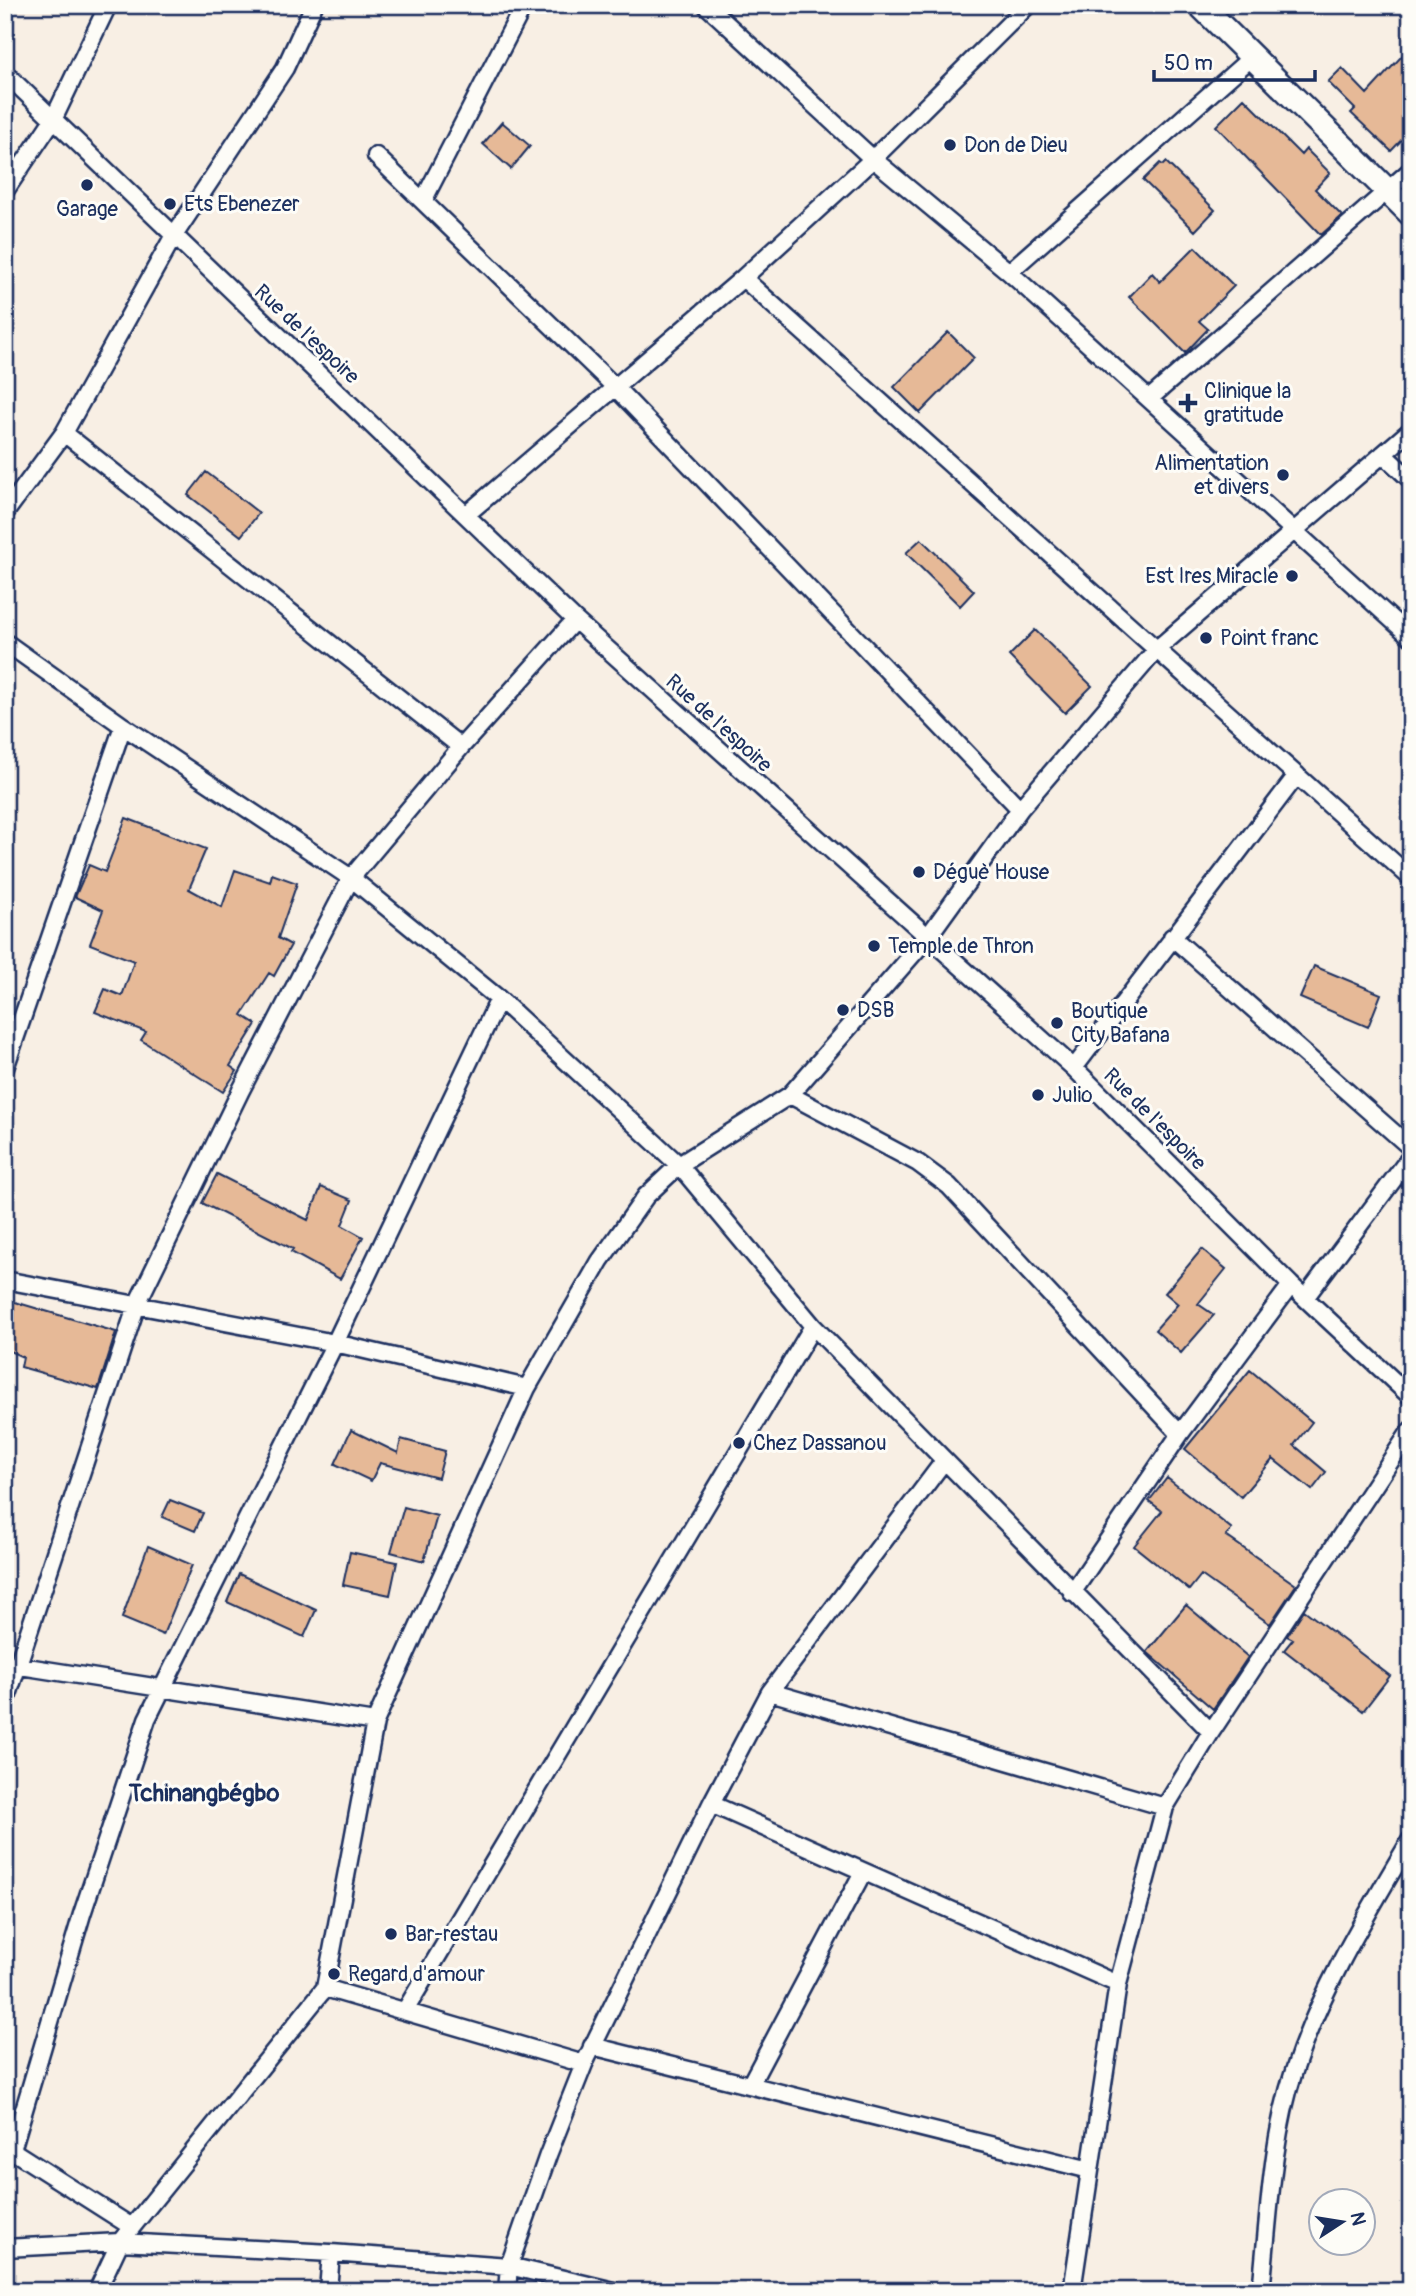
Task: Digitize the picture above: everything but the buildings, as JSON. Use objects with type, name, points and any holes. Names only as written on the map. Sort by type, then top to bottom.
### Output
[{"type":"main road","points":[[1200,5],[1411,214]]},
{"type":"street","points":[[5,191],[54,118],[108,5]]},
{"type":"street","points":[[5,513],[64,433],[173,237],[285,68],[314,5]]},
{"type":"street","points":[[423,201],[524,5]]},
{"type":"street","points":[[467,514],[743,278],[873,159],[1028,5]]},
{"type":"street","points":[[717,9],[873,159],[1009,272],[1411,637]]},
{"type":"street","points":[[1009,272],[1252,57]]},
{"type":"street","name":"Rue de l'espoire","points":[[5,73],[575,620],[1074,1068],[1291,1285],[1410,1397]]},
{"type":"street","points":[[376,156],[614,386],[1020,809]]},
{"type":"street","points":[[1149,399],[1411,170]]},
{"type":"street","points":[[743,278],[1411,878]]},
{"type":"street","points":[[97,2291],[120,2242],[326,1988],[375,1722],[527,1388],[600,1261],[646,1196],[679,1165],[790,1095],[927,938],[1020,809],[1157,649],[1411,430]]},
{"type":"street","points":[[64,433],[461,747]]},
{"type":"street","points":[[1383,454],[1411,480]]},
{"type":"street","points":[[5,1704],[11,1664],[136,1304],[240,1090],[351,878],[461,747],[575,620]]},
{"type":"street","points":[[5,642],[123,726],[351,878],[499,999],[679,1165],[813,1326],[1211,1732]]},
{"type":"street","points":[[5,1068],[123,726]]},
{"type":"street","points":[[1074,1068],[1297,775]]},
{"type":"street","points":[[1172,937],[1411,1148]]},
{"type":"street","points":[[132,2227],[9,2148],[130,1762],[147,1719],[165,1688],[335,1343],[499,999]]},
{"type":"street","points":[[790,1095],[918,1163],[949,1186],[1180,1434]]},
{"type":"street","points":[[1305,1298],[1411,1156]]},
{"type":"street","points":[[5,1280],[335,1343],[527,1388]]},
{"type":"street","points":[[1072,1593],[1180,1434],[1291,1285]]},
{"type":"street","points":[[406,2009],[813,1326]]},
{"type":"street","points":[[1072,2291],[1118,1984],[1165,1807],[1211,1732],[1411,1430]]},
{"type":"street","points":[[507,2291],[509,2266],[584,2064],[710,1804],[770,1692],[944,1461]]},
{"type":"street","points":[[11,1664],[375,1722]]},
{"type":"street","points":[[770,1692],[1165,1807]]},
{"type":"street","points":[[710,1804],[1118,1984]]},
{"type":"street","points":[[1261,2291],[1276,2144],[1293,2072],[1317,2010],[1346,1950],[1411,1839]]},
{"type":"street","points":[[750,2085],[863,1872]]},
{"type":"street","points":[[326,1988],[406,2009],[584,2064]]},
{"type":"street","points":[[592,2046],[1090,2170]]},
{"type":"street","points":[[5,2248],[120,2242],[331,2253],[509,2266],[614,2291]]},
{"type":"street","points":[[328,2291],[331,2253]]},
{"type":"place","name":"Don de Dieu","points":[[950,145]]},
{"type":"place","name":"Garage","points":[[87,185]]},
{"type":"place","name":"Ets Ebenezer","points":[[170,204]]},
{"type":"place","name":"Clinique la gratitude","points":[[1188,403]]},
{"type":"place","name":"Alimentation et divers","points":[[1283,475]]},
{"type":"place","name":"Est Ires Miracle","points":[[1292,576]]},
{"type":"place","name":"Point franc","points":[[1206,638]]},
{"type":"place","name":"Déguè House","points":[[919,872]]},
{"type":"place","name":"Temple de Thron","points":[[874,946]]},
{"type":"place","name":"DSB","points":[[843,1010]]},
{"type":"place","name":"Boutique City Bafana","points":[[1057,1023]]},
{"type":"place","name":"Julio","points":[[1038,1095]]},
{"type":"place","name":"Chez Dassanou","points":[[739,1443]]},
{"type":"place","name":"Bar-restau","points":[[391,1934]]},
{"type":"place","name":"Regard d'amour","points":[[334,1974]]},
{"type":"district","name":"Tchinangbégbo","points":[[204,1793]]}]
